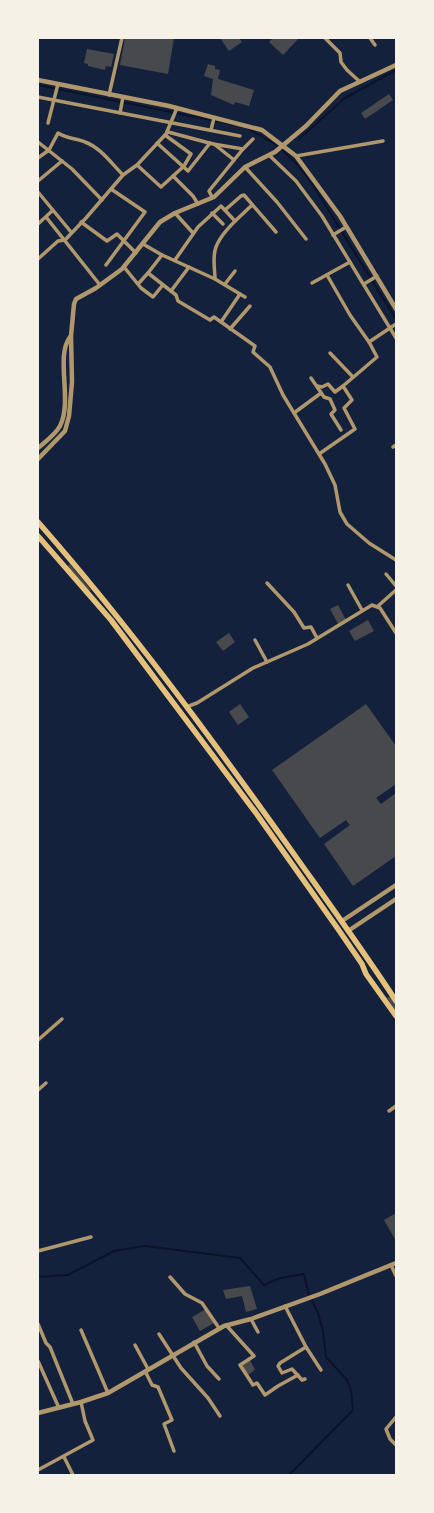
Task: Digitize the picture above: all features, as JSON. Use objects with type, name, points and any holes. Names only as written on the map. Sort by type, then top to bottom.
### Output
[{"type":"highway","points":[[38,522],[116,616],[246,786],[342,921],[396,1001]]},
{"type":"highway","points":[[38,536],[111,620],[252,807],[396,1016]]},
{"type":"highway","points":[[111,620],[116,616]]},
{"type":"highway","points":[[290,861],[296,858]]},
{"type":"street","points":[[109,95],[122,38]]},
{"type":"street","points":[[325,38],[340,53],[341,62],[347,70],[359,81]]},
{"type":"street","points":[[370,38],[375,45]]},
{"type":"street","points":[[38,459],[64,430],[69,416],[72,382],[71,336],[74,301],[79,296],[100,285],[124,268],[160,222],[174,213],[212,197],[245,167],[275,152],[306,126],[340,91],[396,65]]},
{"type":"street","points":[[38,80],[57,86],[109,95],[262,130],[296,156],[396,309]]},
{"type":"street","points":[[48,123],[57,86]]},
{"type":"street","points":[[38,97],[173,121],[240,136]]},
{"type":"street","points":[[120,112],[123,99]]},
{"type":"street","points":[[38,259],[58,241],[65,240],[70,232],[82,222],[123,175],[137,165],[166,133],[173,121],[176,110]]},
{"type":"street","points":[[211,129],[214,119]]},
{"type":"street","points":[[38,158],[49,150],[58,133],[71,139],[83,141],[100,150],[123,175]]},
{"type":"street","points":[[166,133],[243,149]]},
{"type":"street","points":[[137,165],[159,187],[163,186],[184,166],[191,154],[166,133]]},
{"type":"street","points":[[212,197],[209,191],[253,139]]},
{"type":"street","points":[[296,156],[383,141]]},
{"type":"street","points":[[38,142],[92,188],[102,200]]},
{"type":"street","points":[[157,143],[184,166],[187,171],[189,171],[212,143]]},
{"type":"street","points":[[212,143],[234,160]]},
{"type":"street","points":[[269,155],[296,181],[322,216],[350,262],[393,326],[396,338]]},
{"type":"street","points":[[38,181],[62,161]]},
{"type":"street","points":[[245,167],[277,202],[306,239]]},
{"type":"street","points":[[173,176],[194,196],[198,204]]},
{"type":"street","points":[[106,265],[145,212],[111,189]]},
{"type":"street","points":[[38,192],[70,232]]},
{"type":"street","points":[[225,210],[242,195],[276,232]]},
{"type":"street","points":[[215,278],[214,258],[216,247],[235,221],[252,205]]},
{"type":"street","points":[[174,260],[193,233],[221,206],[235,221]]},
{"type":"street","points":[[38,224],[52,211]]},
{"type":"street","points":[[174,213],[193,233]]},
{"type":"street","points":[[212,214],[223,224]]},
{"type":"street","points":[[46,217],[65,240],[65,243],[100,285]]},
{"type":"street","points":[[82,222],[107,241],[117,234],[136,254]]},
{"type":"street","points":[[334,234],[344,228]]},
{"type":"street","points":[[143,244],[162,255],[215,278],[245,297]]},
{"type":"street","points":[[138,284],[162,255]]},
{"type":"street","points":[[312,284],[350,262]]},
{"type":"street","points":[[171,291],[189,267]]},
{"type":"street","points":[[124,268],[138,284],[153,297],[162,286]]},
{"type":"street","points":[[225,284],[235,271]]},
{"type":"street","points":[[148,273],[162,286],[178,296],[178,301],[210,320],[214,317],[255,346],[253,352],[268,364],[294,413],[331,475],[340,512],[347,524],[369,543],[396,560]]},
{"type":"street","points":[[316,386],[322,387],[328,384],[335,392],[377,357],[326,275]]},
{"type":"street","points":[[365,283],[375,277]]},
{"type":"street","points":[[221,322],[240,294]]},
{"type":"street","points":[[230,329],[250,306]]},
{"type":"street","points":[[369,342],[393,326]]},
{"type":"street","points":[[38,448],[59,427],[63,419],[65,397],[64,352],[71,336]]},
{"type":"street","points":[[330,353],[353,377]]},
{"type":"street","points":[[311,378],[324,398],[330,399],[335,409],[331,414],[341,430]]},
{"type":"street","points":[[319,454],[355,428],[344,408],[352,400],[343,386]]},
{"type":"street","points":[[294,413],[321,394]]},
{"type":"street","points":[[59,427],[64,430]]},
{"type":"street","points":[[386,574],[396,586]]},
{"type":"street","points":[[267,583],[294,612],[304,628],[311,627],[317,638]]},
{"type":"street","points":[[348,585],[362,610]]},
{"type":"street","points":[[378,606],[396,590]]},
{"type":"street","points":[[186,707],[197,703],[253,668],[298,649],[341,625],[362,610],[372,605],[378,606],[392,624],[396,633]]},
{"type":"street","points":[[392,624],[396,622]]},
{"type":"street","points":[[255,640],[267,662]]},
{"type":"street","points":[[342,921],[396,885]]},
{"type":"street","points":[[348,931],[396,899]]},
{"type":"street","points":[[38,1040],[62,1019]]},
{"type":"street","points":[[38,1090],[46,1083]]},
{"type":"street","points":[[389,1111],[396,1106]]},
{"type":"street","points":[[38,1251],[91,1237]]},
{"type":"street","points":[[38,1413],[82,1402],[108,1392],[226,1325],[252,1319],[320,1294],[396,1263]]},
{"type":"street","points":[[391,1265],[396,1276]]},
{"type":"street","points":[[170,1277],[185,1294],[202,1303],[219,1328]]},
{"type":"street","points":[[285,1306],[306,1347],[321,1370]]},
{"type":"street","points":[[252,1319],[258,1332]]},
{"type":"street","points":[[38,1324],[46,1343],[50,1347],[73,1404]]},
{"type":"street","points":[[226,1325],[245,1348],[247,1347],[254,1356],[240,1365],[253,1385],[257,1383],[265,1395],[298,1375]]},
{"type":"street","points":[[81,1330],[108,1392]]},
{"type":"street","points":[[159,1334],[171,1355],[208,1398],[220,1416]]},
{"type":"street","points":[[194,1342],[207,1366],[219,1379]]},
{"type":"street","points":[[135,1345],[152,1385],[158,1386],[161,1392],[172,1420],[164,1424],[174,1451]]},
{"type":"street","points":[[305,1379],[302,1380],[292,1369],[282,1373],[278,1364],[306,1347]]},
{"type":"street","points":[[38,1361],[59,1408]]},
{"type":"street","points":[[38,1470],[94,1440],[85,1421],[82,1402]]},
{"type":"street","points":[[396,1417],[386,1428],[390,1439],[396,1445]]},
{"type":"street","points":[[64,1457],[73,1475]]},
{"type":"building","points":[[125,38],[174,38],[168,74],[120,65]]},
{"type":"building","points":[[220,38],[239,38],[242,42],[229,51]]},
{"type":"building","points":[[273,38],[299,38],[283,55],[269,42]]},
{"type":"building","points":[[87,49],[114,54],[111,67],[106,66],[105,70],[88,66],[88,64],[84,63]]},
{"type":"building","points":[[208,64],[215,66],[215,69],[220,70],[218,79],[254,90],[249,106],[235,102],[234,105],[211,95],[213,79],[204,76]]},
{"type":"building","points":[[389,94],[393,100],[365,119],[361,113]]},
{"type":"building","points":[[70,564],[91,590],[88,592],[67,567]]},
{"type":"building","points":[[338,605],[346,620],[338,624],[330,609]]},
{"type":"building","points":[[368,620],[374,631],[355,641],[349,631]]},
{"type":"building","points":[[229,633],[235,642],[223,651],[216,642]]},
{"type":"building","points":[[240,704],[249,717],[238,725],[229,712]]},
{"type":"building","points":[[366,704],[396,746],[396,784],[376,798],[381,804],[396,793],[396,856],[353,886],[324,844],[350,825],[346,820],[320,838],[272,770]]},
{"type":"building","points":[[391,996],[396,1004],[396,1012],[387,998]]},
{"type":"building","points":[[396,1213],[396,1241],[384,1220]]},
{"type":"building","points":[[250,1286],[257,1309],[246,1312],[242,1296],[226,1299],[223,1290]]},
{"type":"building","points":[[206,1309],[214,1323],[200,1331],[192,1317]]},
{"type":"building","points":[[250,1360],[255,1370],[248,1375],[241,1366]]},
{"type":"waterway","points":[[299,139],[345,98],[396,70]]},
{"type":"waterway","points":[[38,85],[235,125]]},
{"type":"waterway","points":[[245,127],[277,145],[295,162],[311,182],[396,319]]},
{"type":"waterway","points":[[38,1277],[68,1275],[114,1251],[145,1246],[240,1258],[264,1285],[280,1278],[304,1274],[308,1292],[318,1313],[323,1331],[326,1357],[347,1380],[351,1390],[353,1410],[289,1475]]}]
